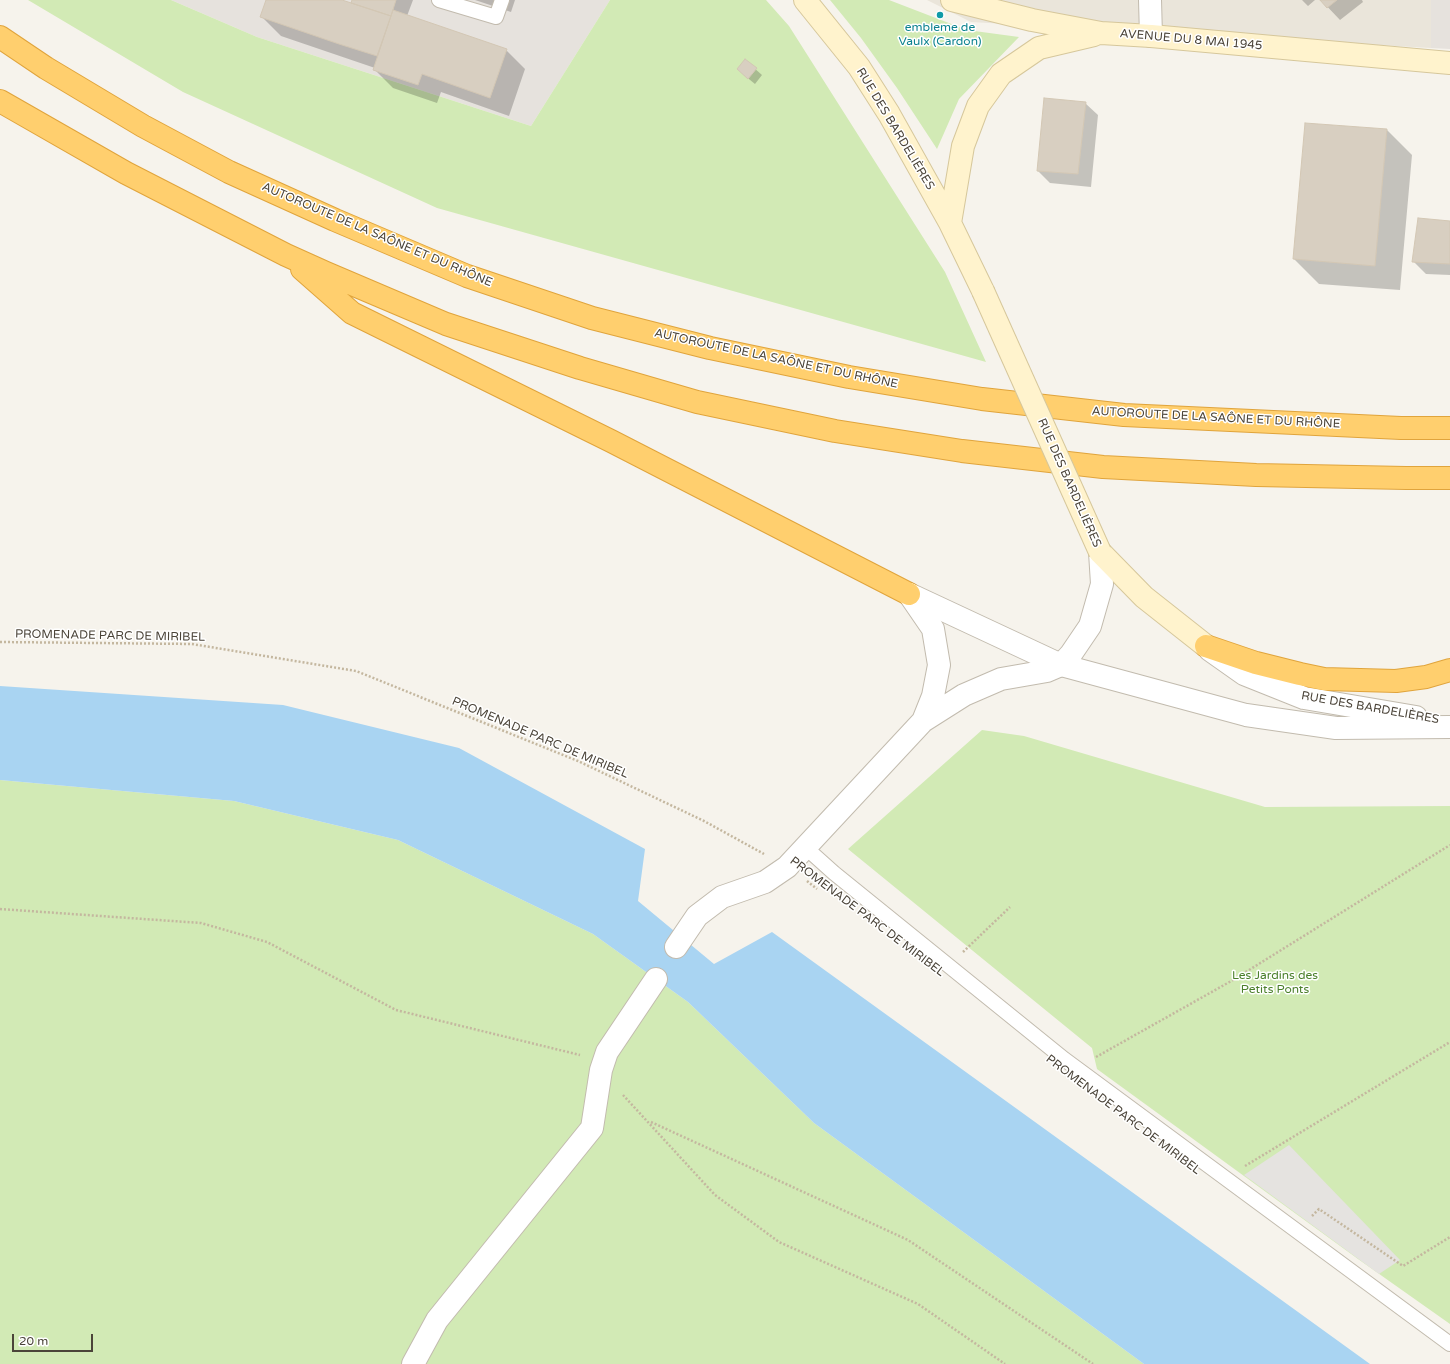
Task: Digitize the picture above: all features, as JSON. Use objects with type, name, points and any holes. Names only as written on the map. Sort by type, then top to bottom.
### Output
[{"type":"highway","name":"AUTOROUTE DE LA SAÔNE ET DU RHÔNE","points":[[0,37],[46,68],[143,126],[229,172],[335,220],[467,276],[592,318],[710,348],[818,370],[982,399],[1124,415],[1400,428],[1450,428]]},
{"type":"highway","points":[[0,101],[126,173],[286,255],[446,324],[580,368],[697,402],[835,431],[962,451],[1103,467],[1256,475],[1450,478]]},
{"type":"highway","points":[[286,255],[352,312],[909,594]]},
{"type":"highway","points":[[1206,646],[1256,663],[1324,679],[1396,681],[1426,677],[1450,670]]},
{"type":"main road","name":"RUE DES BARDELIÈRES","points":[[805,0],[859,67],[889,114],[950,223],[983,291],[1100,552],[1144,597],[1206,646]]},
{"type":"main road","name":"AVENUE DU 8 MAI 1945","points":[[952,0],[1032,20],[1101,34],[1151,36],[1441,62]]},
{"type":"main road","points":[[950,223],[963,146],[978,106],[1001,74],[1039,48],[1101,34]]},
{"type":"street","points":[[1150,0],[1151,36]]},
{"type":"street","points":[[676,947],[696,916],[722,897],[765,882],[787,866],[923,721],[964,695],[1002,679],[1047,671],[1061,665],[1071,654],[1090,626],[1102,584],[1100,552]]},
{"type":"street","points":[[909,594],[933,629],[939,665],[933,696],[923,721]]},
{"type":"street","name":"RUE DES BARDELIÈRES","points":[[909,594],[1061,665],[1246,715],[1336,728],[1450,727]]},
{"type":"street","name":"RUE DES BARDELIÈRES","points":[[1206,646],[1244,674],[1304,698],[1450,722]]},
{"type":"street","points":[[413,1364],[437,1320],[592,1128],[601,1070],[607,1052],[656,979]]},
{"type":"lane","points":[[439,0],[496,17],[502,0]]},
{"type":"lane","points":[[806,847],[834,874],[1064,1059],[1450,1344]]},
{"type":"path","name":"PROMENADE PARC DE MIRIBEL","points":[[0,642],[192,644],[356,671],[578,761],[704,821],[787,866],[818,889]]},
{"type":"path","points":[[1064,1059],[1095,1058],[1233,980],[1450,845]]},
{"type":"path","points":[[948,965],[1010,907]]},
{"type":"path","points":[[0,909],[201,923],[267,942],[396,1010],[581,1055],[601,1070],[715,1195],[779,1242],[918,1304],[1005,1364]]},
{"type":"path","points":[[1225,1178],[1450,1042]]},
{"type":"path","points":[[648,1121],[908,1240],[1093,1364]]},
{"type":"path","points":[[1299,1232],[1319,1209],[1403,1266],[1450,1238]]},
{"type":"shaded area","points":[[171,0],[610,0],[531,126],[257,37]]},
{"type":"shaded area","points":[[927,0],[1431,0],[1431,48],[971,22]]},
{"type":"shaded area","points":[[1431,0],[1450,0],[1450,49],[1431,48]]},
{"type":"shaded area","points":[[1289,1145],[1400,1260],[1379,1274],[1244,1175]]},
{"type":"green space","points":[[28,0],[171,0],[257,37],[531,126],[610,0],[766,0],[789,26],[945,272],[986,362],[437,208],[183,92]]},
{"type":"green space","points":[[830,0],[889,0],[967,30],[1019,37],[959,99],[937,149],[897,88],[861,38]]},
{"type":"green space","name":"Les Jardins des Petits Ponts","points":[[982,730],[1024,736],[1265,807],[1450,806],[1450,1324],[1097,1069],[1092,1048],[848,849]]},
{"type":"green space","points":[[0,780],[234,801],[398,840],[593,934],[688,1002],[814,1123],[1144,1364],[0,1364]]},
{"type":"water","points":[[0,686],[283,705],[459,748],[645,849],[638,901],[714,964],[772,932],[1370,1364],[1144,1364],[814,1123],[688,1002],[593,934],[398,840],[234,801],[0,780]]},
{"type":"building","points":[[266,0],[342,0],[391,16],[377,56],[260,17]]},
{"type":"building","points":[[352,0],[396,0],[391,16],[351,3]]},
{"type":"building","points":[[1320,0],[1337,0],[1327,8]]},
{"type":"building","points":[[393,10],[507,49],[490,98],[422,74],[418,85],[373,70]]},
{"type":"building","points":[[745,59],[757,68],[748,79],[737,69]]},
{"type":"building","points":[[1044,98],[1086,102],[1078,174],[1037,171]]},
{"type":"building","points":[[1305,123],[1387,129],[1375,266],[1293,259]]},
{"type":"building","points":[[1418,218],[1450,221],[1450,264],[1412,262]]},
{"type":"place","name":"embleme de Vaulx (Cardon)","points":[[940,15]]}]
